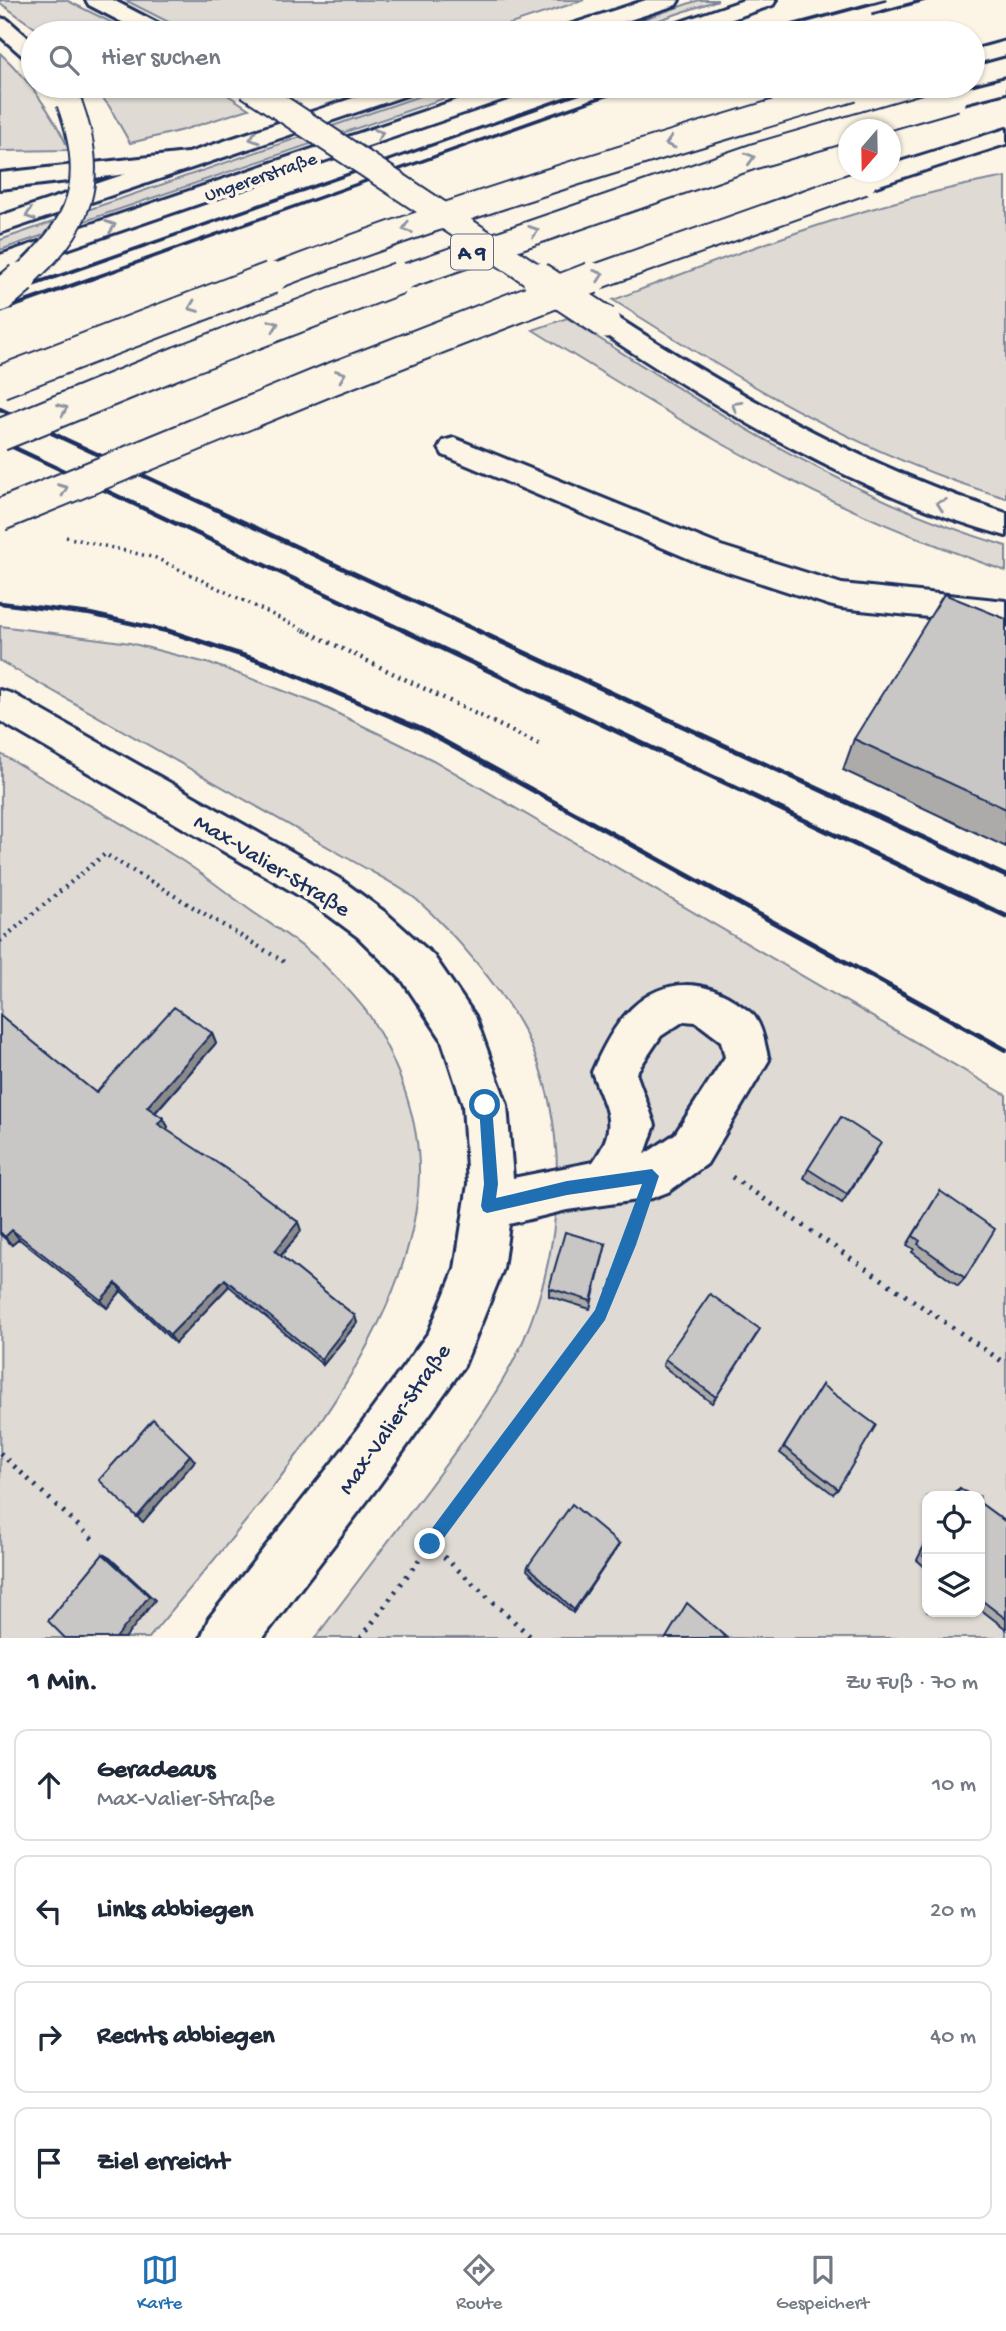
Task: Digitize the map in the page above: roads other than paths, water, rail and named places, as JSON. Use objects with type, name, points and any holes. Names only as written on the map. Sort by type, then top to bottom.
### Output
[{"type":"main road","points":[[97,0],[136,21]]},
{"type":"main road","points":[[604,21],[668,0]]},
{"type":"main road","points":[[705,21],[765,0]]},
{"type":"main road","points":[[0,25],[21,43]]},
{"type":"main road","points":[[985,54],[1006,48]]},
{"type":"main road","name":"A 9","points":[[985,91],[1006,85]]},
{"type":"main road","points":[[0,296],[42,258],[70,222],[78,206],[85,179],[87,155],[80,126],[67,98]]},
{"type":"main road","points":[[266,98],[720,397],[835,460],[917,495],[1006,525]]},
{"type":"main road","name":"Ungererstraße","points":[[0,225],[375,98]]},
{"type":"main road","name":"Ungererstraße","points":[[0,264],[485,98]]},
{"type":"main road","name":"A 9","points":[[0,382],[351,247],[555,177],[823,98]]},
{"type":"main road","name":"A 9","points":[[0,435],[166,365],[424,269],[728,164],[960,98]]},
{"type":"main road","points":[[0,516],[329,380],[562,289],[864,182],[956,162],[1002,143]]},
{"type":"main road","points":[[0,181],[187,160]]},
{"type":"main road","points":[[454,448],[709,554],[841,596],[1006,613]]},
{"type":"main road","name":"Max-Valier-Straße","points":[[0,704],[326,891],[372,925],[418,968],[460,1030],[485,1105],[491,1184],[479,1269],[447,1349],[229,1638]]},
{"type":"main road","points":[[487,1206],[606,1182],[652,1176],[691,1149],[747,1060],[740,1030],[701,1003],[671,1003],[648,1020],[633,1038],[614,1072],[633,1125],[619,1163],[606,1182]]},
{"type":"railway","points":[[807,21],[885,0]]},
{"type":"railway","points":[[873,14],[925,0]]},
{"type":"railway","points":[[47,280],[566,98]]},
{"type":"railway","points":[[88,280],[599,98]]},
{"type":"railway","points":[[0,296],[52,278]]},
{"type":"railway","points":[[0,311],[93,278]]},
{"type":"railway","points":[[0,409],[480,632]]},
{"type":"railway","points":[[0,441],[407,632]]},
{"type":"railway","points":[[0,603],[90,614],[171,632]]},
{"type":"railway","points":[[165,630],[272,665],[423,730],[1006,1050]]},
{"type":"railway","points":[[403,630],[1006,916]]},
{"type":"railway","points":[[476,630],[1006,876]]}]
